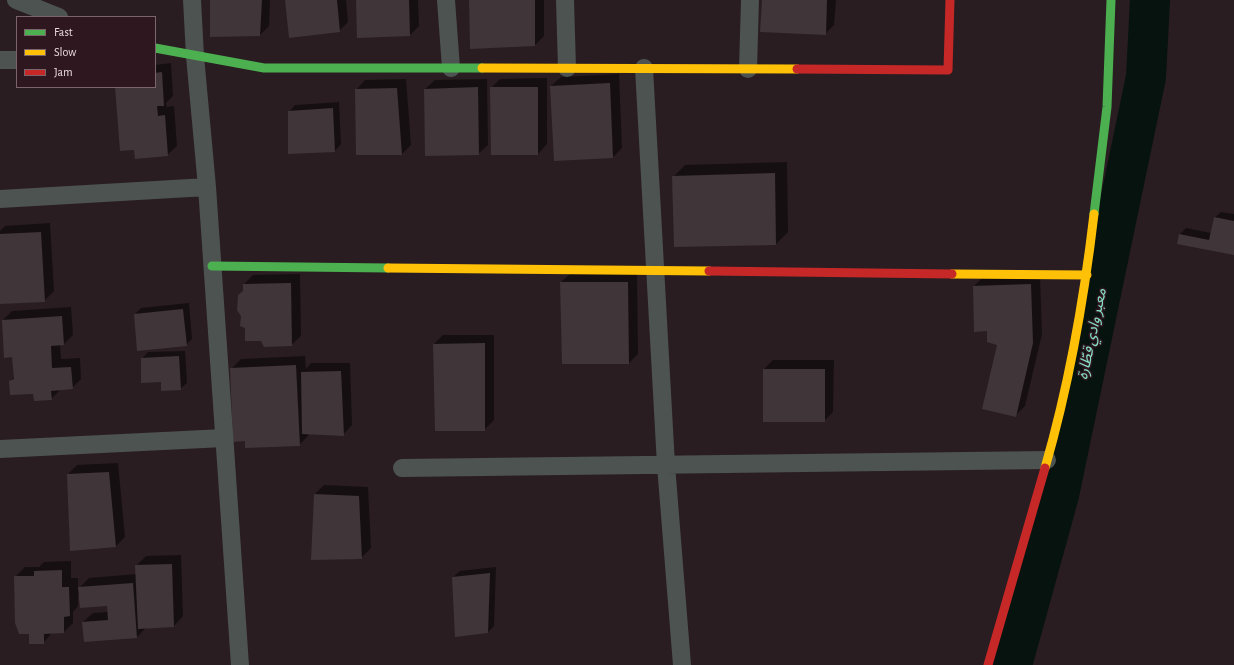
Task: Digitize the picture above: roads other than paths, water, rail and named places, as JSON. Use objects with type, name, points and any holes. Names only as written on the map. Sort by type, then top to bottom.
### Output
[{"type":"street","points":[[16,0],[56,16]]},
{"type":"street","points":[[192,0],[195,56],[207,187],[240,665]]},
{"type":"street","points":[[446,0],[451,68]]},
{"type":"street","points":[[565,0],[567,68]]},
{"type":"street","points":[[748,69],[750,0]]},
{"type":"street","points":[[156,48],[264,68],[948,70],[950,0]]},
{"type":"street","points":[[988,665],[1047,460],[1071,362],[1087,275],[1107,107],[1111,0]]},
{"type":"street","points":[[156,57],[195,56]]},
{"type":"street","points":[[0,60],[16,60]]},
{"type":"street","points":[[644,68],[666,465],[682,665]]},
{"type":"street","points":[[0,199],[207,187]]},
{"type":"street","points":[[212,266],[1087,275]]},
{"type":"street","points":[[0,449],[224,438]]},
{"type":"street","points":[[402,468],[1047,460]]},
{"type":"waterway","name":"معبر وادي قطّارة","points":[[1012,665],[1059,495],[1146,77],[1150,0]]}]
